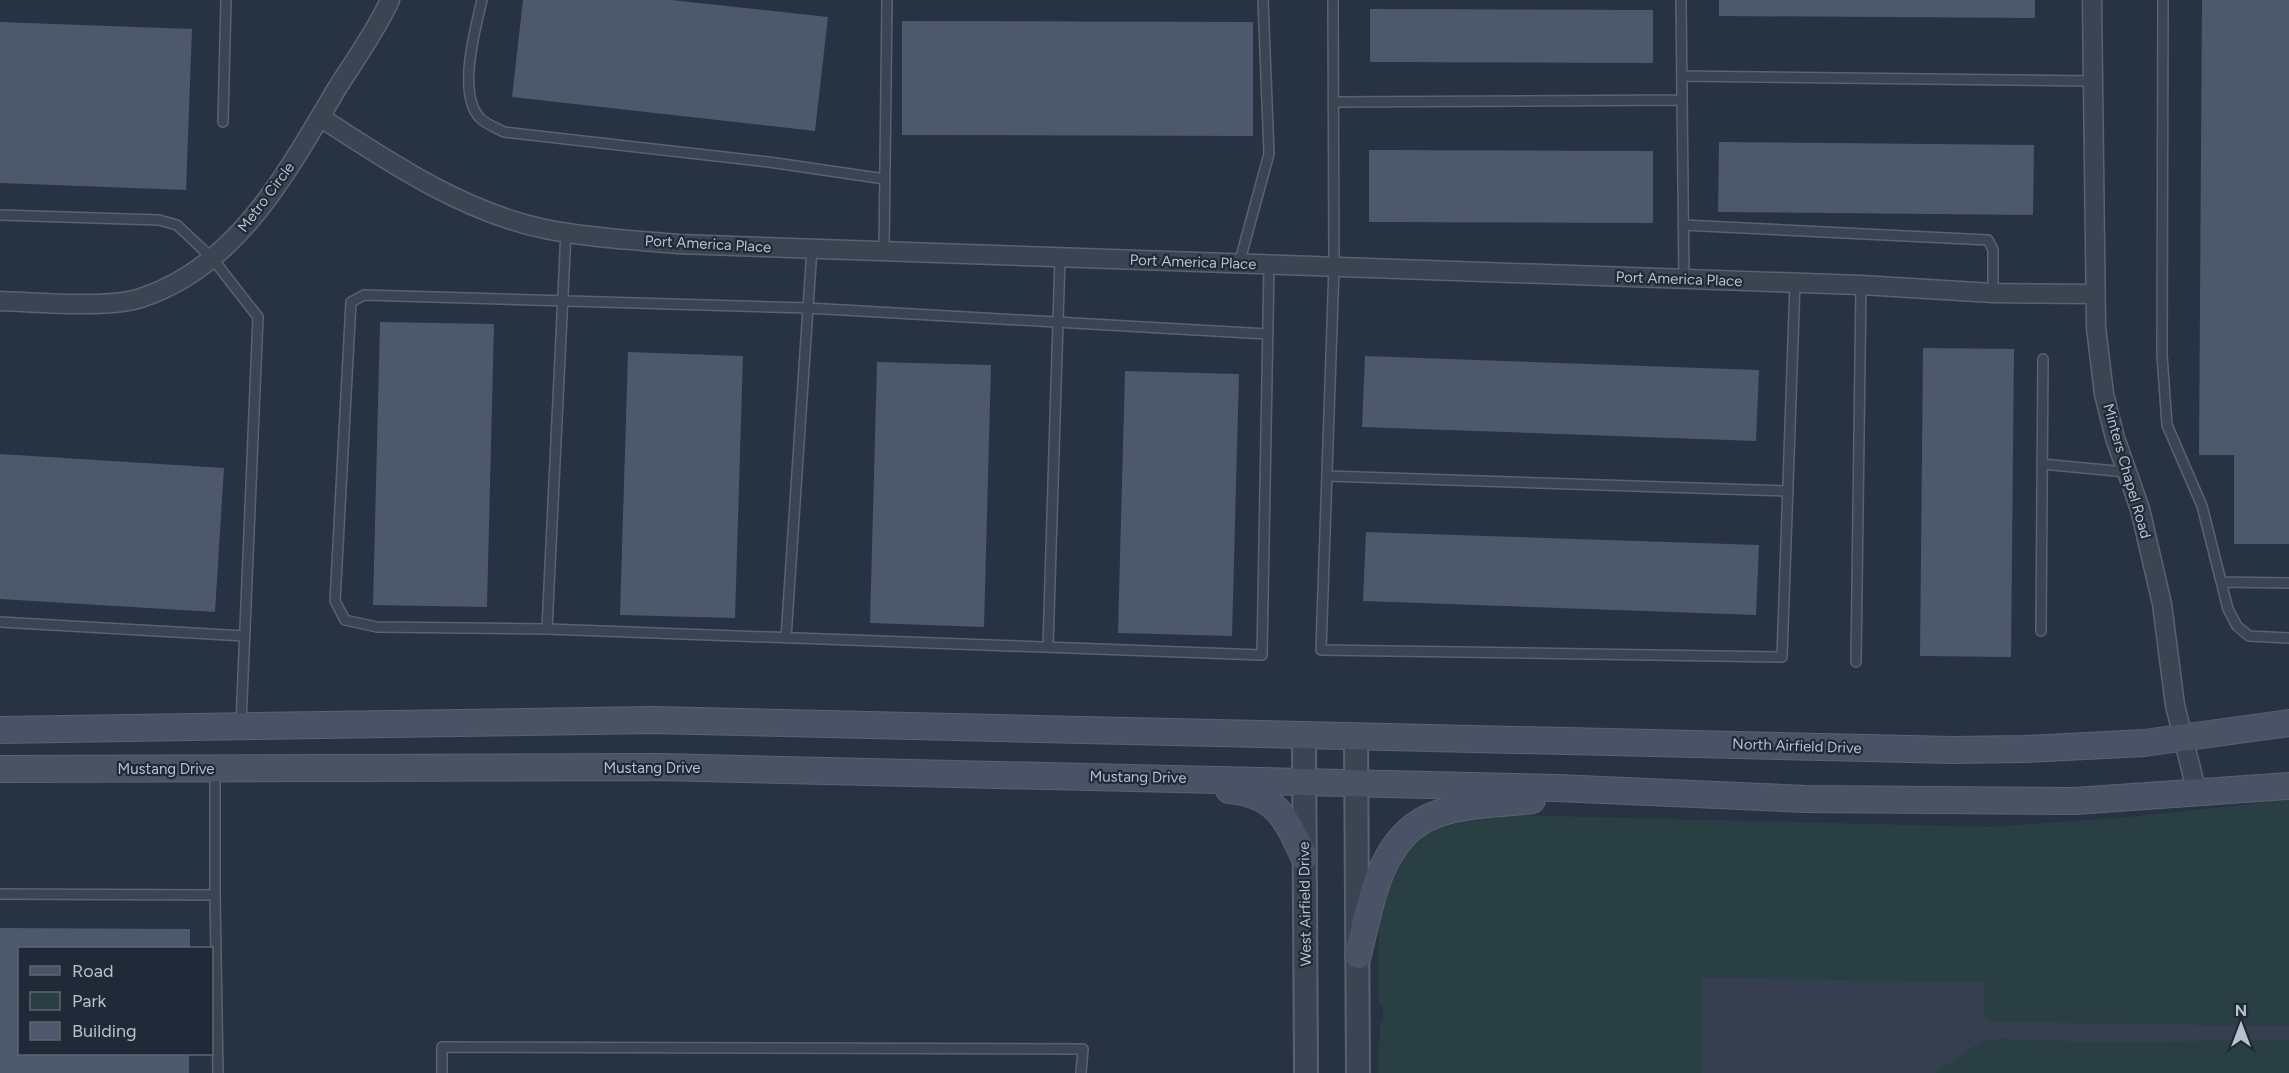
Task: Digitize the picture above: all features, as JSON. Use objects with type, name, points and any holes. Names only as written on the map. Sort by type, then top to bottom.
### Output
[{"type":"main road","points":[[0,730],[652,720],[1304,735]]},
{"type":"main road","name":"North Airfield Drive","points":[[1304,735],[1953,750],[2025,749],[2184,738],[2289,723]]},
{"type":"main road","name":"Mustang Drive","points":[[0,769],[658,767],[1304,781]]},
{"type":"main road","points":[[1037,775],[1248,792],[1271,802],[1288,824],[1304,857]]},
{"type":"main road","points":[[1304,781],[1806,799],[2075,801],[2289,786]]},
{"type":"main road","points":[[1358,955],[1377,883],[1390,853],[1408,829],[1436,814],[1462,808],[1641,792]]},
{"type":"street","name":"Metro Circle","points":[[0,301],[117,303],[141,299],[190,276],[245,229],[291,164],[390,0]]},
{"type":"street","name":"Minters Chapel Road","points":[[2092,0],[2096,327],[2104,394],[2126,472],[2140,509],[2162,604],[2175,705],[2197,793]]},
{"type":"street","name":"Port America Place","points":[[320,117],[395,166],[433,186],[497,214],[566,232],[678,244],[1861,285],[1993,293],[2095,294]]},
{"type":"street","name":"West Airfield Drive","points":[[1304,735],[1306,1073]]},
{"type":"street","points":[[1356,736],[1358,1073]]},
{"type":"lane","points":[[223,122],[226,0]]},
{"type":"lane","points":[[482,0],[474,33],[468,96],[480,119],[504,132],[769,162],[885,179]]},
{"type":"lane","points":[[884,250],[887,0]]},
{"type":"lane","points":[[1239,264],[1269,154],[1263,0]]},
{"type":"lane","points":[[1333,0],[1334,267],[1321,650],[1782,657],[1795,283]]},
{"type":"lane","points":[[1681,0],[1684,280]]},
{"type":"lane","points":[[2163,0],[2163,392],[2167,425],[2202,506],[2228,609],[2237,626],[2249,636],[2289,638]]},
{"type":"lane","points":[[1682,76],[2092,81]]},
{"type":"lane","points":[[1334,102],[1682,99]]},
{"type":"lane","points":[[0,215],[159,220],[177,225],[212,258],[258,317],[240,726]]},
{"type":"lane","points":[[1683,225],[1988,240],[1993,250],[1993,293]]},
{"type":"lane","points":[[548,630],[566,232]]},
{"type":"lane","points":[[786,638],[812,248]]},
{"type":"lane","points":[[1048,647],[1060,256]]},
{"type":"lane","points":[[1267,334],[808,308],[364,294],[351,302],[335,601],[345,620],[377,627],[548,630],[1262,655],[1269,265]]},
{"type":"lane","points":[[1856,662],[1861,285]]},
{"type":"lane","points":[[2041,631],[2043,359]]},
{"type":"lane","points":[[2042,464],[2126,472]]},
{"type":"lane","points":[[1327,477],[1788,491]]},
{"type":"lane","points":[[2222,582],[2289,583]]},
{"type":"lane","points":[[0,622],[244,636]]},
{"type":"lane","points":[[215,768],[218,1073]]},
{"type":"lane","points":[[0,894],[215,895]]},
{"type":"lane","points":[[442,1073],[442,1047],[454,1047],[1083,1049],[1082,1073]]},
{"type":"shaded area","points":[[2289,836],[2289,1073],[1418,1073],[1422,963]]},
{"type":"green space","points":[[2289,800],[2289,1026],[1991,1022],[1984,1014],[1985,982],[1702,978],[1701,1073],[1378,1073],[1380,1022],[1383,1022],[1383,1005],[1379,1005],[1379,910],[1399,859],[1435,827],[1478,814],[1990,827],[2118,818]]},
{"type":"green space","points":[[1999,1039],[2100,1042],[2289,1040],[2289,1073],[1935,1073],[1982,1041]]},
{"type":"building","points":[[523,0],[671,0],[828,17],[815,131],[512,97]]},
{"type":"building","points":[[1719,0],[2035,0],[2035,18],[1719,16]]},
{"type":"building","points":[[2202,0],[2289,0],[2289,544],[2234,544],[2234,455],[2199,455]]},
{"type":"building","points":[[1370,9],[1653,10],[1653,63],[1370,62]]},
{"type":"building","points":[[902,21],[1253,22],[1253,136],[902,135]]},
{"type":"building","points":[[0,22],[192,29],[186,190],[0,183]]},
{"type":"building","points":[[1719,142],[2034,145],[2033,215],[1718,212]]},
{"type":"building","points":[[1369,150],[1653,151],[1653,223],[1369,222]]},
{"type":"building","points":[[380,322],[494,324],[487,607],[373,605]]},
{"type":"building","points":[[1923,348],[2014,349],[2011,657],[1920,656]]},
{"type":"building","points":[[628,352],[743,356],[735,618],[620,615]]},
{"type":"building","points":[[1365,356],[1759,370],[1756,441],[1362,427]]},
{"type":"building","points":[[877,362],[991,365],[984,627],[870,623]]},
{"type":"building","points":[[1125,371],[1239,374],[1232,636],[1118,633]]},
{"type":"building","points":[[0,454],[224,468],[215,612],[0,599]]},
{"type":"building","points":[[1366,532],[1759,545],[1756,615],[1363,601]]},
{"type":"building","points":[[0,928],[190,929],[190,947],[18,947],[18,1055],[189,1055],[189,1073],[0,1073]]}]
